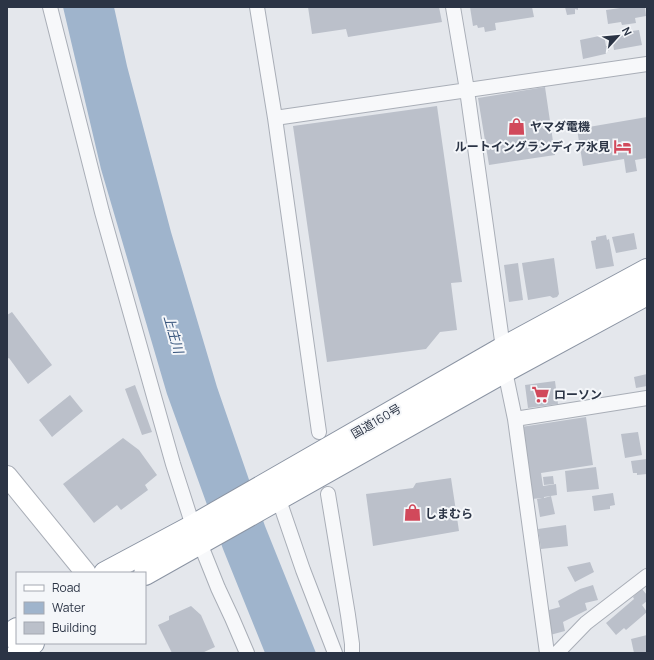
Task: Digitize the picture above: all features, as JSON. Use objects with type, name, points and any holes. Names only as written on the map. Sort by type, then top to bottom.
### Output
[{"type":"highway","name":"国道160号","points":[[271,496],[503,348],[647,270]]},
{"type":"highway","name":"国道160号","points":[[146,573],[199,537],[271,496],[647,294]]},
{"type":"highway","name":"国道160号","points":[[108,572],[199,537]]},
{"type":"highway","points":[[7,636],[16,630]]},
{"type":"highway","points":[[18,653],[32,644]]},
{"type":"street","points":[[50,7],[105,220],[173,464],[218,588],[247,653]]},
{"type":"street","points":[[257,7],[275,118],[319,432]]},
{"type":"street","points":[[453,7],[467,90],[505,371],[514,419],[547,653]]},
{"type":"street","points":[[275,118],[647,64]]},
{"type":"street","points":[[514,419],[647,398]]},
{"type":"street","points":[[7,476],[85,572]]},
{"type":"street","points":[[328,494],[348,615],[352,653]]},
{"type":"street","points":[[271,496],[303,570],[335,653]]},
{"type":"street","points":[[557,653],[586,623],[647,576]]},
{"type":"water","name":"上庄川","points":[[63,7],[114,7],[127,66],[171,232],[217,387],[265,526],[316,653],[265,653],[223,549],[167,394],[101,169]]},
{"type":"building","points":[[308,7],[439,7],[442,22],[348,37],[346,29],[312,34]]},
{"type":"building","points":[[470,7],[532,7],[534,17],[495,23],[496,30],[485,32],[484,27],[478,28],[477,25],[473,26]]},
{"type":"building","points":[[565,7],[578,7],[578,10],[575,9],[575,14],[567,15]]},
{"type":"building","points":[[627,7],[645,7],[646,16],[635,18],[636,23],[622,25],[621,22],[608,24],[606,10]]},
{"type":"building","points":[[639,30],[642,45],[614,50],[612,37],[631,34],[632,31]]},
{"type":"building","points":[[604,35],[606,46],[609,46],[609,51],[606,51],[606,54],[583,59],[580,40]]},
{"type":"building","name":"ヤマダ電機","points":[[545,87],[555,155],[489,165],[478,98]]},
{"type":"building","points":[[437,106],[462,282],[451,283],[457,330],[440,332],[426,349],[327,362],[293,126]]},
{"type":"building","points":[[647,117],[647,158],[635,160],[637,171],[626,173],[624,159],[583,166],[577,129]]},
{"type":"building","points":[[634,233],[637,249],[616,253],[612,237]]},
{"type":"building","points":[[606,235],[607,240],[609,239],[614,266],[596,269],[591,241],[596,240],[596,237]]},
{"type":"building","points":[[554,258],[559,294],[557,297],[553,298],[550,296],[528,300],[522,263]]},
{"type":"building","points":[[518,263],[523,300],[509,302],[504,265]]},
{"type":"building","points":[[12,312],[52,365],[28,384],[9,358],[7,359],[7,315]]},
{"type":"building","points":[[647,374],[647,386],[636,388],[634,377]]},
{"type":"building","name":"ローソン","points":[[555,381],[558,404],[528,408],[525,385]]},
{"type":"building","points":[[135,385],[152,432],[142,435],[125,389]]},
{"type":"building","points":[[70,395],[83,411],[52,437],[39,420]]},
{"type":"building","points":[[586,417],[593,465],[541,473],[543,486],[556,484],[557,495],[544,497],[551,496],[555,514],[540,517],[537,499],[542,498],[532,499],[521,427]]},
{"type":"building","points":[[638,432],[642,455],[625,458],[621,434]]},
{"type":"building","points":[[123,438],[139,450],[157,475],[145,485],[148,490],[121,510],[117,505],[94,523],[63,484]]},
{"type":"building","points":[[647,459],[647,474],[637,475],[637,473],[633,473],[631,461]]},
{"type":"building","points":[[596,467],[599,489],[567,492],[565,471]]},
{"type":"building","points":[[553,476],[554,484],[544,485],[543,477]]},
{"type":"building","points":[[451,478],[459,531],[373,546],[366,494],[413,488],[416,483]]},
{"type":"building","points":[[613,493],[615,505],[610,506],[610,509],[594,511],[592,496]]},
{"type":"building","points":[[566,525],[568,546],[541,549],[538,529]]},
{"type":"building","points":[[590,562],[594,572],[575,582],[567,567]]},
{"type":"building","points":[[593,585],[598,600],[585,603],[587,610],[563,622],[565,631],[550,635],[546,612],[560,607],[558,601],[580,589]]},
{"type":"building","points":[[642,589],[647,595],[647,601],[642,605],[647,612],[626,630],[624,628],[616,635],[606,623],[634,599],[633,597]]},
{"type":"building","points":[[191,606],[201,615],[215,647],[202,653],[172,653],[158,625],[169,620],[169,616]]},
{"type":"building","points":[[647,635],[647,652],[634,653],[631,639]]},
{"type":"place","name":"ヤマダ電機","points":[[517,126]]},
{"type":"place","name":"ルートイングランディア氷見","points":[[623,146]]},
{"type":"place","name":"ローソン","points":[[541,394]]},
{"type":"place","name":"しまむら","points":[[412,513]]}]
